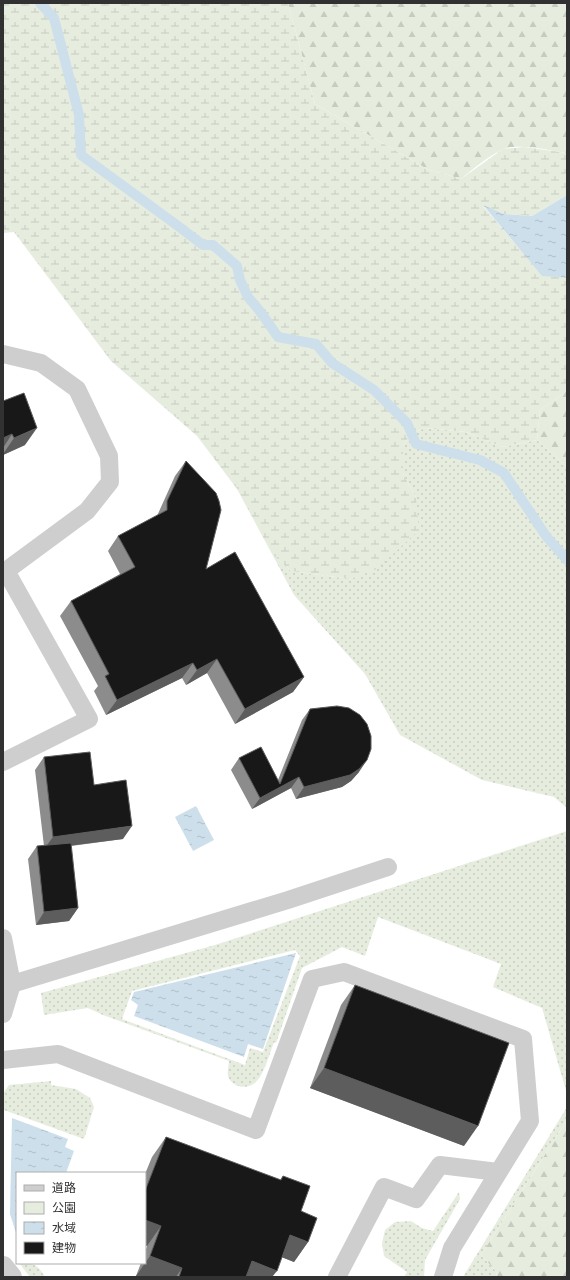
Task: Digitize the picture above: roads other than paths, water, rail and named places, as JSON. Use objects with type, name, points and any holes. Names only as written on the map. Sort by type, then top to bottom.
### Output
[{"type":"street","points":[[3,1267],[11,1277]]},
{"type":"lane","points":[[3,354],[41,363],[77,389],[109,456],[110,482],[87,512],[5,572],[89,719],[3,762]]},
{"type":"lane","points":[[12,984],[280,903],[388,867]]},
{"type":"lane","points":[[3,938],[12,984],[3,1014]]},
{"type":"lane","points":[[3,1060],[58,1054],[256,1130],[312,979],[344,972],[523,1039],[530,1121],[452,1248],[443,1277]]},
{"type":"lane","points":[[337,1277],[384,1187],[416,1199],[440,1165],[498,1172]]},
{"type":"water","points":[[567,195],[567,278],[542,276],[483,205],[504,214],[532,216]]},
{"type":"water","points":[[196,806],[214,840],[193,851],[175,817]]},
{"type":"water","points":[[296,953],[263,1049],[248,1044],[244,1057],[134,1016],[138,1005],[131,1000],[134,992]]},
{"type":"water","points":[[12,1118],[68,1139],[65,1147],[74,1151],[66,1172],[16,1172],[16,1233],[10,1214]]},
{"type":"waterway","points":[[40,3],[54,18],[79,115],[81,155],[203,245],[213,245],[237,266],[240,280],[248,297],[278,337],[316,344],[332,363],[374,390],[407,423],[416,444],[480,460],[504,473],[546,536],[567,560]]}]
